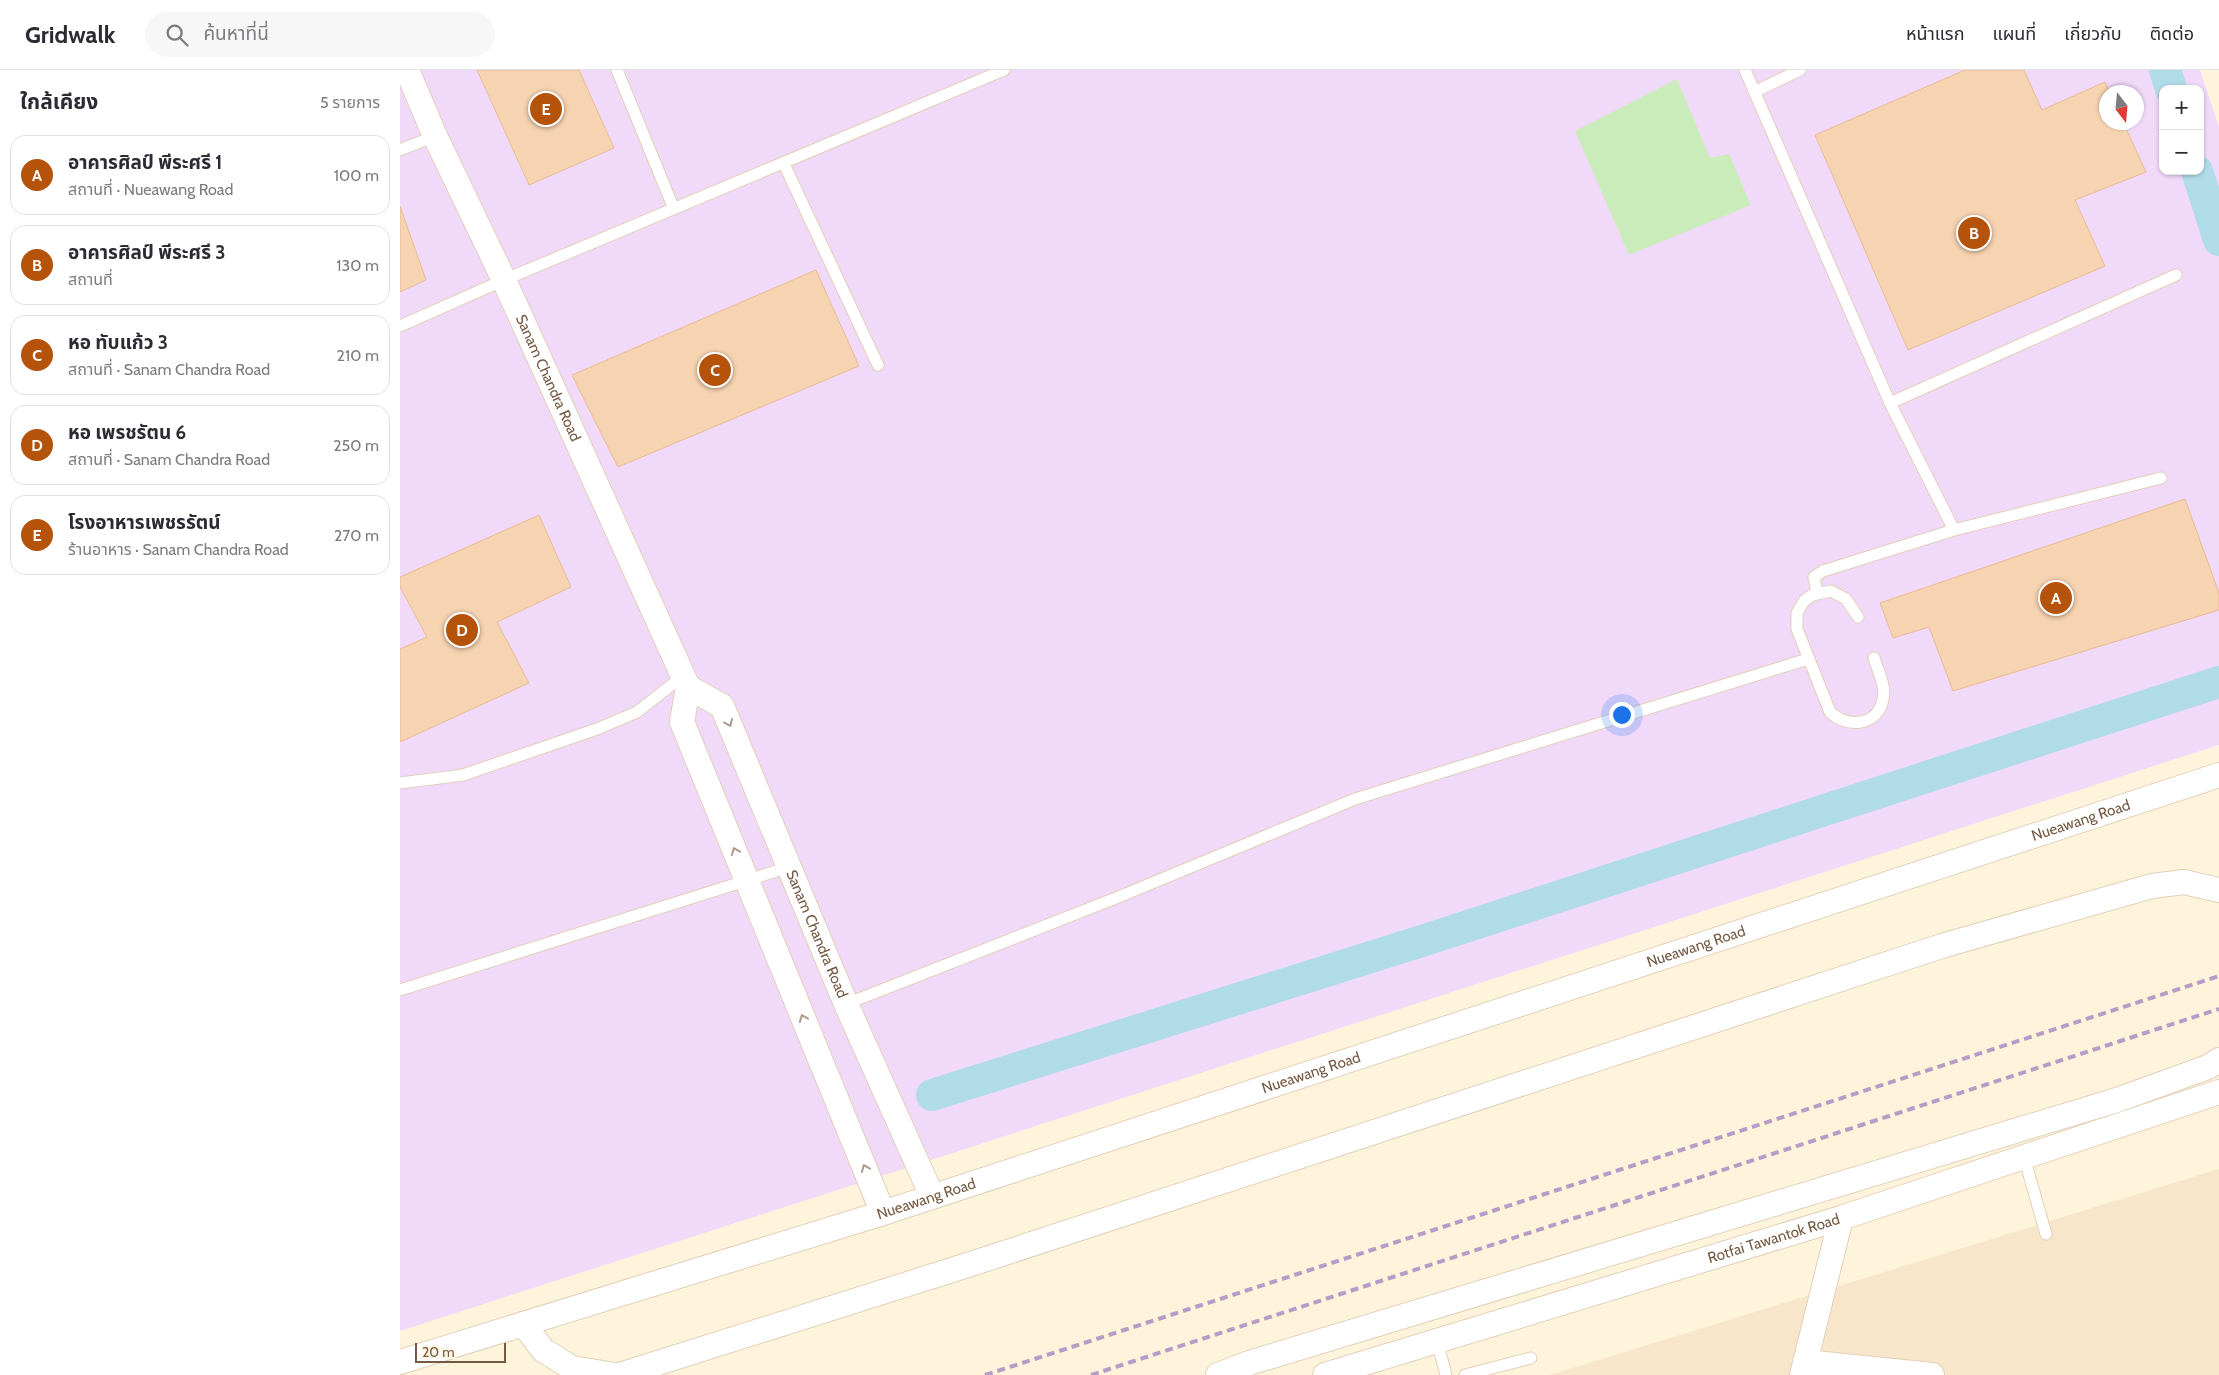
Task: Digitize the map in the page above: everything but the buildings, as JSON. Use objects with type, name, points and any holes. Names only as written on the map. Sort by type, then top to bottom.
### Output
[{"type":"street","name":"Sanam Chandra Road","points":[[407,70],[435,136],[504,280],[685,682],[722,706],[846,1004],[932,1196]]},
{"type":"street","points":[[685,682],[682,722],[883,1213]]},
{"type":"street","name":"Nueawang Road","points":[[400,1362],[883,1213],[2219,775]]},
{"type":"street","points":[[620,1375],[974,1263],[1945,945],[2090,902],[2152,886],[2184,882],[2219,890]]},
{"type":"street","points":[[1218,1375],[1249,1363],[1470,1295],[2117,1100],[2208,1067],[2219,1060]]},
{"type":"street","name":"Rotfai Tawantok Road","points":[[1325,1375],[1841,1218],[2219,1092]]},
{"type":"street","points":[[1841,1218],[1804,1369],[1932,1375]]},
{"type":"street","points":[[523,1324],[543,1350],[572,1368],[615,1375]]},
{"type":"lane","points":[[617,70],[674,209]]},
{"type":"lane","points":[[400,326],[504,280],[1004,70]]},
{"type":"lane","points":[[1745,70],[1890,402],[1954,530]]},
{"type":"lane","points":[[1754,92],[1800,70]]},
{"type":"lane","points":[[400,150],[435,136]]},
{"type":"lane","points":[[784,164],[878,365]]},
{"type":"lane","points":[[1890,402],[2176,275]]},
{"type":"lane","points":[[1817,593],[1814,577],[1823,571],[1954,530],[2162,478]]},
{"type":"lane","points":[[1858,616],[1846,599],[1831,591],[1817,593],[1804,601],[1797,612],[1797,630],[1830,712],[1837,719],[1847,723],[1858,724],[1871,719],[1880,709],[1884,700],[1884,690],[1874,658]]},
{"type":"lane","points":[[846,1004],[1116,898],[1355,799],[1808,659]]},
{"type":"lane","points":[[400,783],[463,775],[597,729],[637,712],[685,682]]},
{"type":"lane","points":[[400,990],[746,879],[789,867]]},
{"type":"lane","points":[[2024,1157],[2046,1234]]},
{"type":"lane","points":[[1437,1341],[1446,1375]]},
{"type":"lane","points":[[1465,1375],[1530,1358]]},
{"type":"shaded area","points":[[400,70],[2200,70],[2219,127],[2219,745],[400,1331]]},
{"type":"shaded area","points":[[2219,1169],[2219,1375],[1550,1375]]},
{"type":"green space","points":[[1677,79],[1710,158],[1729,154],[1751,205],[1629,255],[1575,131]]},
{"type":"waterway","points":[[2165,70],[2170,85]]},
{"type":"waterway","points":[[2198,175],[2219,240]]},
{"type":"waterway","points":[[932,1095],[1425,940],[2219,682]]},
{"type":"railway","points":[[985,1375],[2219,976]]},
{"type":"railway","points":[[1091,1375],[2219,1009]]},
{"type":"place","name":"โรงอาหารเพชรรัตน์","points":[[546,109]]},
{"type":"place","name":"อาคารศิลป์ พีระศรี 3","points":[[1974,233]]},
{"type":"place","name":"หอ ทับแก้ว 3","points":[[715,370]]},
{"type":"place","name":"อาคารศิลป์ พีระศรี 1","points":[[2056,598]]},
{"type":"place","name":"หอ เพรชรัตน 6","points":[[462,630]]}]
